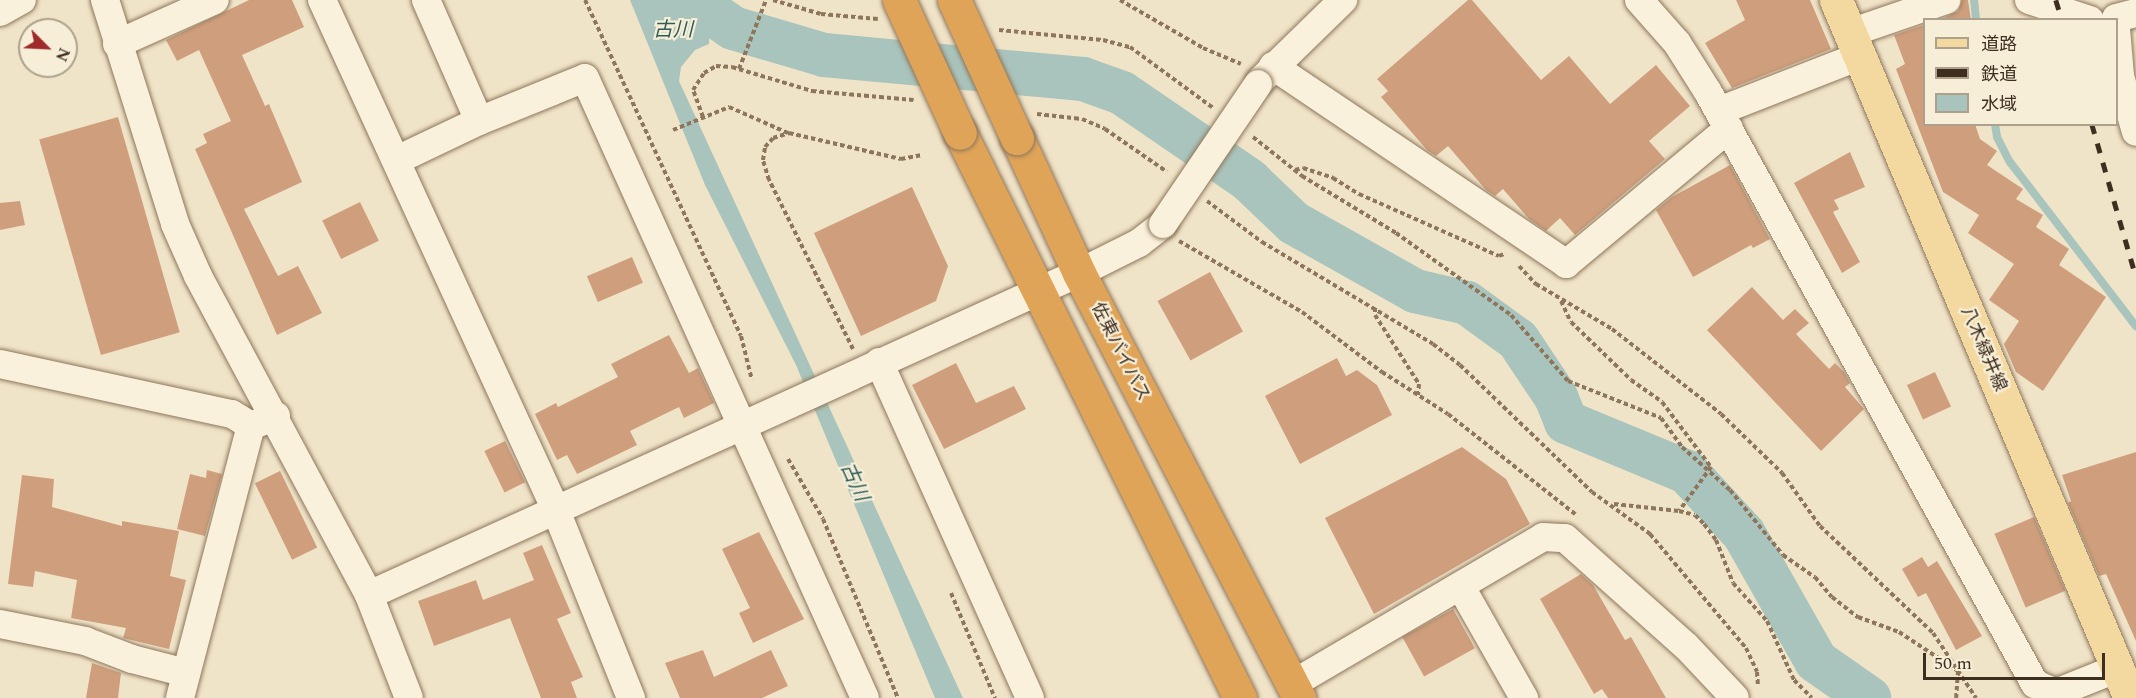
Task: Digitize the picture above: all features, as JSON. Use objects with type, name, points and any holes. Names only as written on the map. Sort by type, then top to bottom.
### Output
[{"type":"highway","name":"佐東バイパス","points":[[954,0],[1021,125],[1079,273],[1295,691]]},
{"type":"highway","points":[[895,10],[960,133],[1239,698]]},
{"type":"main road","name":"八木緑井線","points":[[1836,0],[2130,698]]},
{"type":"street","points":[[0,12],[22,0]]},
{"type":"street","points":[[105,0],[175,224],[263,421],[369,595],[409,698]]},
{"type":"street","points":[[117,44],[214,0]]},
{"type":"street","points":[[321,0],[397,160],[555,508],[631,698]]},
{"type":"street","points":[[426,0],[479,121]]},
{"type":"street","points":[[369,595],[555,508],[773,412],[862,363],[1038,292],[1168,231],[1258,72],[1343,0]]},
{"type":"street","points":[[1639,0],[1677,43],[1724,119],[2035,684],[2045,691],[2056,693],[2118,668]]},
{"type":"street","points":[[1258,72],[1566,264],[1724,119],[1855,45],[1946,0]]},
{"type":"street","points":[[2029,0],[2111,15]]},
{"type":"street","points":[[2118,58],[2127,114]]},
{"type":"street","points":[[397,160],[479,121],[585,78],[865,698]]},
{"type":"street","points":[[862,363],[1030,698]]},
{"type":"street","points":[[0,364],[263,421]]},
{"type":"street","points":[[0,624],[85,641],[132,659],[183,686],[263,421]]},
{"type":"street","points":[[1295,691],[1543,537],[1565,538],[1686,646],[1743,691]]},
{"type":"street","points":[[1461,587],[1524,698]]},
{"type":"path","points":[[585,0],[741,336],[755,390]]},
{"type":"path","points":[[739,69],[766,0]]},
{"type":"path","points":[[773,0],[821,14],[895,10]]},
{"type":"path","points":[[1120,0],[1203,48],[1258,72]]},
{"type":"path","points":[[997,30],[1103,40],[1130,47],[1220,113]]},
{"type":"path","points":[[703,117],[693,90],[697,80],[716,66],[739,69],[812,91],[919,101]]},
{"type":"path","points":[[673,130],[729,107],[789,133],[902,159],[921,155]]},
{"type":"path","points":[[1021,125],[1082,119],[1105,129],[1171,175]]},
{"type":"path","points":[[789,133],[773,138],[765,147],[763,160],[769,180],[862,363]]},
{"type":"path","points":[[1248,134],[1295,170],[1396,233],[1511,315],[1568,381],[1661,418],[1682,447],[1710,471],[1783,555],[1815,577],[1832,597],[1858,616],[1899,632],[1958,671]]},
{"type":"path","points":[[1295,170],[1303,168],[1333,178],[1359,194],[1499,256],[1508,253],[1500,246]]},
{"type":"path","points":[[1198,195],[1262,242],[1433,344],[1592,492],[1613,504],[1650,534],[1722,616],[1746,648],[1757,672],[1758,692],[1743,691]]},
{"type":"path","points":[[1168,231],[1302,312],[1522,470],[1577,516]]},
{"type":"path","points":[[1515,261],[1536,284],[1612,330],[1721,414],[1782,473],[1820,526],[1933,633],[1976,698]]},
{"type":"path","points":[[1561,300],[1571,322],[1631,380],[1662,402],[1687,432],[1710,471]]},
{"type":"path","points":[[1375,308],[1375,315],[1419,384],[1418,394]]},
{"type":"path","points":[[784,452],[823,519],[898,698]]},
{"type":"path","points":[[1679,511],[1710,471]]},
{"type":"path","points":[[1613,504],[1647,511],[1679,511],[1695,515],[1716,540],[1733,583],[1767,621],[1794,680],[1812,698]]},
{"type":"path","points":[[1956,698],[1958,671]]},
{"type":"water","name":"古川","points":[[630,0],[711,0],[709,44],[695,50],[681,67],[679,81],[963,698],[935,698],[796,365],[705,185]]},
{"type":"building","points":[[249,0],[292,0],[304,27],[242,55],[265,106],[269,104],[302,182],[244,209],[278,276],[298,266],[322,313],[277,335],[195,149],[207,143],[203,134],[231,121],[199,50],[177,61],[166,40]]},
{"type":"building","points":[[1468,0],[1472,0],[1541,80],[1569,56],[1610,104],[1656,65],[1690,106],[1649,141],[1665,159],[1575,235],[1560,218],[1546,231],[1529,219],[1503,189],[1495,196],[1486,190],[1448,146],[1436,156],[1427,150],[1381,97],[1388,91],[1377,79]]},
{"type":"building","points":[[1736,0],[1810,0],[1831,49],[1732,88],[1705,43],[1745,20]]},
{"type":"building","points":[[1962,0],[1968,0],[1971,18],[1944,18],[1958,11]]},
{"type":"building","points":[[1923,25],[1923,126],[1976,126],[1980,139],[1997,151],[1987,165],[2023,189],[2016,199],[2043,215],[2036,227],[2069,249],[2059,265],[2106,297],[2043,391],[2016,372],[2004,344],[2019,321],[1989,300],[2014,264],[1968,233],[1979,215],[1943,192],[1896,69],[1905,64],[1894,35]]},
{"type":"building","points":[[118,117],[180,332],[101,355],[39,140]]},
{"type":"building","points":[[1850,152],[1865,187],[1834,200],[1839,209],[1833,212],[1860,262],[1842,273],[1794,183]]},
{"type":"building","points":[[1730,165],[1770,239],[1753,248],[1751,245],[1693,277],[1656,210],[1672,197]]},
{"type":"building","points":[[912,187],[948,266],[936,301],[861,336],[814,233]]},
{"type":"building","points":[[20,201],[25,225],[0,230],[0,203]]},
{"type":"building","points":[[360,202],[379,241],[341,259],[322,220]]},
{"type":"building","points":[[632,257],[643,283],[598,302],[587,276]]},
{"type":"building","points":[[1210,272],[1243,331],[1190,361],[1158,301]]},
{"type":"building","points":[[1752,287],[1783,320],[1795,309],[1809,323],[1796,334],[1829,369],[1835,363],[1844,372],[1850,383],[1845,387],[1864,409],[1821,451],[1707,330]]},
{"type":"building","points":[[669,335],[689,373],[698,368],[714,403],[684,418],[679,407],[630,431],[637,445],[577,474],[567,455],[557,460],[535,414],[556,403],[558,407],[618,377],[611,364]]},
{"type":"building","points":[[1337,358],[1346,376],[1357,370],[1377,385],[1392,415],[1300,464],[1265,396]]},
{"type":"building","points":[[956,363],[976,403],[1014,386],[1026,409],[944,449],[912,385]]},
{"type":"building","points":[[1935,372],[1951,406],[1923,420],[1907,385]]},
{"type":"building","points":[[505,441],[525,482],[504,492],[484,451]]},
{"type":"building","points":[[1462,447],[1506,479],[1530,524],[1374,614],[1325,518]]},
{"type":"building","points":[[2136,452],[2136,641],[2106,574],[2099,576],[2068,503],[2071,501],[2062,475]]},
{"type":"building","points":[[207,470],[222,474],[205,536],[177,529],[190,474],[206,478]]},
{"type":"building","points":[[280,471],[317,547],[292,560],[255,483]]},
{"type":"building","points":[[22,475],[54,479],[52,507],[122,526],[122,521],[179,531],[170,576],[186,580],[169,649],[123,638],[126,628],[71,618],[77,580],[35,571],[33,587],[8,584]]},
{"type":"building","points":[[2034,517],[2065,591],[2026,607],[1994,534]]},
{"type":"building","points":[[759,532],[804,619],[753,643],[739,613],[750,608],[722,549]]},
{"type":"building","points":[[542,545],[571,613],[557,619],[583,677],[571,682],[577,698],[541,698],[510,618],[434,646],[418,601],[476,580],[483,600],[534,580],[523,553]]},
{"type":"building","points":[[1922,557],[1928,567],[1937,561],[1982,636],[1956,650],[1926,593],[1918,597],[1902,569]]},
{"type":"building","points":[[1581,574],[1593,585],[1625,640],[1631,637],[1666,698],[1608,698],[1602,689],[1594,694],[1540,599]]},
{"type":"building","points":[[1453,609],[1475,648],[1424,676],[1402,637]]},
{"type":"building","points":[[703,650],[714,677],[771,650],[788,686],[762,698],[680,698],[665,663]]},
{"type":"building","points":[[92,663],[121,673],[118,698],[86,698]]},
{"type":"waterway","points":[[693,0],[733,28],[824,55],[1083,79],[1122,93],[1249,180],[1294,223],[1415,291],[1467,303],[1518,340],[1556,397],[1566,422],[1687,472],[1744,534],[1816,661],[1869,698]]},
{"type":"waterway","points":[[1974,0],[1976,18]]},
{"type":"waterway","points":[[1995,126],[1997,137],[2010,162],[2136,326]]},
{"type":"railway","points":[[2056,0],[2061,18]]},
{"type":"railway","points":[[2093,126],[2136,276]]}]
